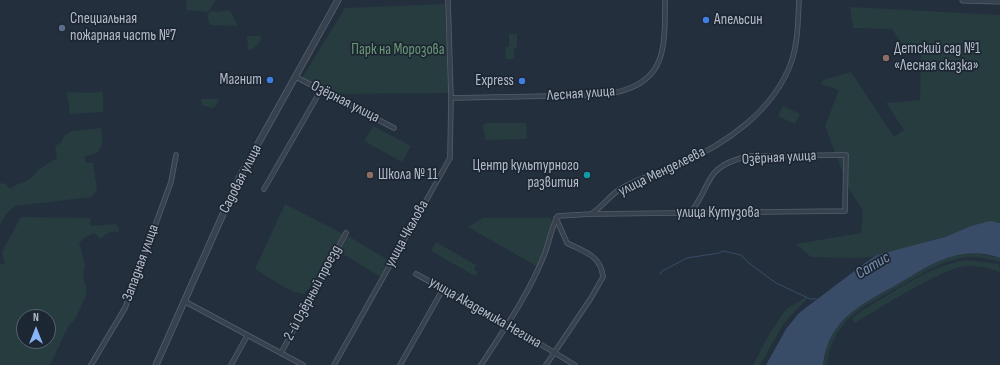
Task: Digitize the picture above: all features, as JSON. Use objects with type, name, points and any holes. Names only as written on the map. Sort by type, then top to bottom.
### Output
[{"type":"street","name":"Садовая улица","points":[[156,365],[238,178],[338,0]]},
{"type":"street","name":"улица Чкалова","points":[[334,365],[450,158],[451,98],[448,0]]},
{"type":"street","name":"Лесная улица","points":[[451,98],[603,96],[619,93],[638,86],[660,63],[665,42],[665,0]]},
{"type":"street","name":"улица Менделеева","points":[[591,214],[616,192],[679,164],[728,138],[763,108],[777,89],[792,59],[798,29],[799,0]]},
{"type":"street","points":[[963,0],[1000,1]]},
{"type":"street","name":"Озёрная улица","points":[[296,76],[321,90],[348,102],[394,128]]},
{"type":"street","points":[[264,189],[321,90]]},
{"type":"street","name":"Западная улица","points":[[91,365],[125,308],[171,182],[176,155]]},
{"type":"street","name":"Озёрная улица","points":[[691,212],[699,202],[710,176],[718,168],[738,159],[748,156],[846,155],[845,211]]},
{"type":"street","name":"улица Кутузова","points":[[591,214],[845,211]]},
{"type":"street","points":[[481,365],[538,271],[556,218],[562,215],[591,214]]},
{"type":"street","points":[[546,365],[604,277],[598,261],[587,252],[567,243],[556,218]]},
{"type":"street","name":"2-й Озёрный проезд","points":[[281,353],[346,233]]},
{"type":"street","name":"улица Академика Негина","points":[[416,274],[507,324],[575,365]]},
{"type":"street","points":[[400,365],[443,289]]},
{"type":"street","points":[[184,301],[303,365]]},
{"type":"street","points":[[231,365],[247,336]]},
{"type":"green space","points":[[186,0],[216,0],[208,12],[187,10]]},
{"type":"green space","name":"Парк на Морозова","points":[[445,4],[448,93],[326,94],[302,78],[345,8]]},
{"type":"green space","points":[[850,7],[1000,15],[1000,223],[985,223],[907,249],[876,257],[811,257],[796,244],[861,233],[863,211],[849,189],[825,126],[839,90],[821,84],[823,80],[851,72],[894,137],[904,130],[886,103],[920,100],[921,44],[902,44],[892,29],[853,28]]},
{"type":"green space","points":[[212,10],[216,12],[230,10],[238,26],[210,25],[207,15]]},
{"type":"green space","points":[[509,34],[517,34],[517,48],[514,48],[514,59],[506,59],[505,47],[509,47]]},
{"type":"green space","points":[[247,36],[261,36],[257,45],[248,50]]},
{"type":"green space","points":[[102,91],[103,112],[70,114],[67,92],[91,93]]},
{"type":"green space","points":[[201,99],[219,99],[217,105],[212,108],[202,105]]},
{"type":"green space","points":[[783,106],[800,114],[795,124],[778,116]]},
{"type":"green space","points":[[486,123],[526,123],[527,137],[525,139],[485,140],[483,125]]},
{"type":"green space","points":[[373,126],[411,146],[402,162],[364,141]]},
{"type":"green space","points":[[101,128],[101,147],[96,153],[85,156],[86,163],[93,163],[97,190],[91,197],[15,206],[7,213],[0,225],[0,183],[6,184],[10,189],[32,177],[38,170],[57,158],[55,146],[61,143],[64,136],[72,131]]},
{"type":"green space","points":[[285,204],[343,234],[320,276],[304,294],[284,287],[255,269]]},
{"type":"green space","points":[[21,217],[90,218],[91,226],[116,224],[119,228],[118,232],[109,233],[101,239],[94,233],[84,238],[79,243],[85,264],[83,277],[86,285],[86,296],[75,319],[68,327],[50,365],[0,365],[0,263],[5,265],[2,252]]},
{"type":"green space","points":[[483,218],[551,218],[552,231],[538,267],[468,227]]},
{"type":"green space","points":[[348,236],[390,261],[381,277],[338,251]]},
{"type":"green space","points":[[436,242],[476,265],[474,270],[478,272],[475,276],[431,251]]},
{"type":"green space","points":[[975,253],[1000,258],[1000,262],[975,257],[943,263],[863,307],[849,318],[838,332],[828,356],[827,365],[823,365],[827,346],[835,329],[856,308],[939,260],[958,254]]},
{"type":"green space","points":[[966,260],[999,264],[1000,272],[975,266],[956,268],[927,281],[855,323],[852,319],[861,311],[925,274],[952,263]]},
{"type":"green space","points":[[805,297],[807,299],[784,323],[760,365],[753,365],[780,317],[790,307]]},
{"type":"water","name":"Сатис","points":[[990,221],[1000,223],[1000,258],[985,254],[972,253],[946,258],[934,263],[860,306],[839,324],[826,349],[823,365],[766,365],[786,329],[799,313],[877,255],[945,237],[971,226]]},
{"type":"waterway","points":[[660,274],[662,271],[687,258],[723,251],[741,255],[750,264],[776,283],[810,299],[816,299]]},
{"type":"place","name":"Апельсин","points":[[706,20]]},
{"type":"place","name":"Специальная пожарная часть №7","points":[[62,28]]},
{"type":"place","name":"Детский сад №1 «Лесная сказка»","points":[[886,58]]},
{"type":"place","name":"Магнит","points":[[270,80]]},
{"type":"place","name":"Express","points":[[522,81]]},
{"type":"place","name":"Школа № 11","points":[[370,175]]},
{"type":"place","name":"Центр культурного развития","points":[[587,175]]}]
